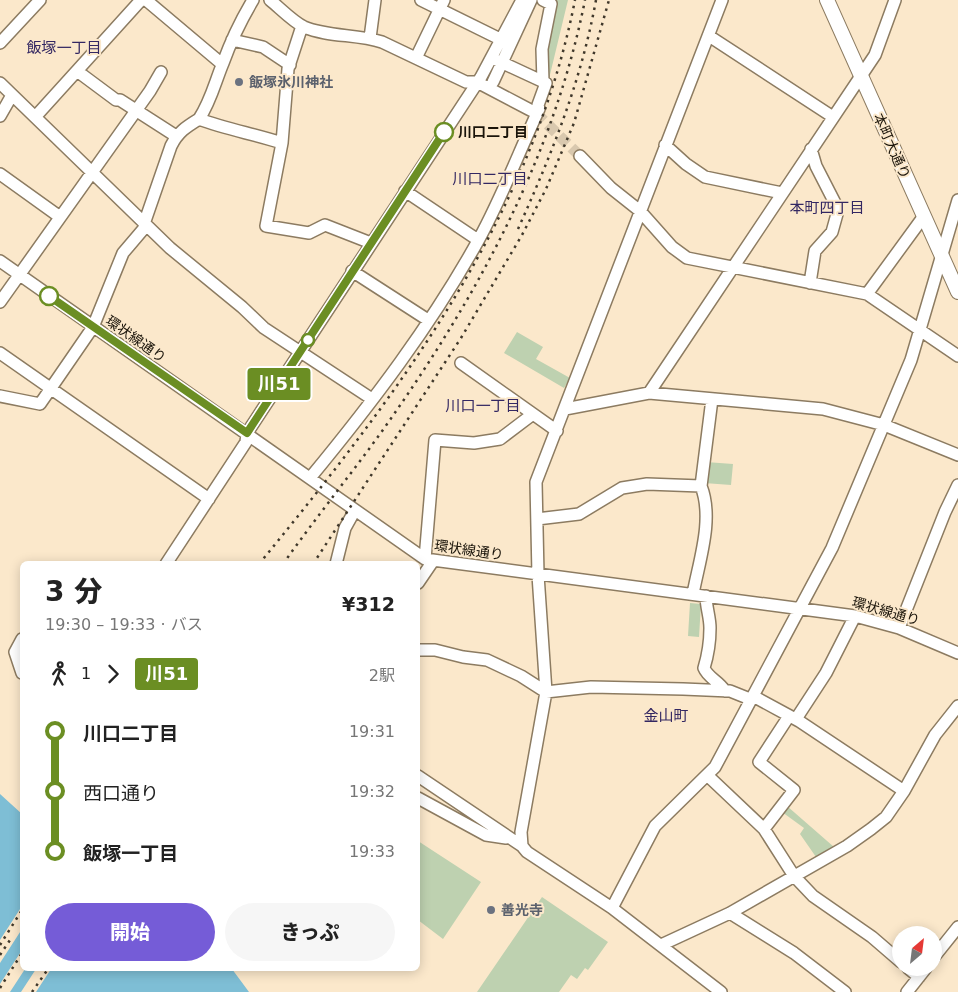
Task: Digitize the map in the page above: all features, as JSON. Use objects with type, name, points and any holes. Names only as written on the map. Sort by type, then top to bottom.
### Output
[{"type":"main road","name":"本町大通り","points":[[827,0],[958,292]]},
{"type":"street","points":[[0,43],[40,0]]},
{"type":"street","points":[[36,116],[141,0]]},
{"type":"street","points":[[146,0],[222,64]]},
{"type":"street","points":[[0,396],[40,404],[93,327],[123,253],[145,225],[176,136],[185,127],[199,119],[210,102],[222,64],[252,0]]},
{"type":"street","points":[[270,0],[302,26],[313,30],[370,38],[466,82],[493,82],[536,112]]},
{"type":"street","points":[[370,38],[375,0]]},
{"type":"street","points":[[421,0],[442,5],[502,40]]},
{"type":"street","points":[[493,82],[502,40],[522,0]]},
{"type":"street","points":[[168,561],[246,442],[247,433],[352,271],[478,82],[497,61],[531,0]]},
{"type":"street","points":[[310,478],[372,399],[428,320],[478,240],[517,161],[546,84],[544,82],[542,49],[551,4],[543,0]]},
{"type":"street","points":[[517,843],[521,832],[546,692],[538,575],[536,482],[722,0]]},
{"type":"street","points":[[649,393],[731,267],[875,55],[895,0]]},
{"type":"street","points":[[416,58],[442,5]]},
{"type":"street","points":[[302,26],[290,65],[282,143],[266,226],[309,233],[325,225],[371,243]]},
{"type":"street","points":[[708,36],[833,117]]},
{"type":"street","points":[[232,40],[264,48],[290,65]]},
{"type":"street","points":[[497,61],[544,82]]},
{"type":"street","points":[[77,71],[134,111],[176,136]]},
{"type":"street","points":[[0,302],[161,72]]},
{"type":"street","points":[[478,82],[536,112]]},
{"type":"street","points":[[0,83],[36,116],[145,225],[264,328],[372,399]]},
{"type":"street","points":[[0,116],[12,94]]},
{"type":"street","points":[[199,119],[282,143]]},
{"type":"street","points":[[665,145],[686,164],[705,177],[782,193]]},
{"type":"street","points":[[810,283],[816,251],[832,232],[837,214],[836,206],[816,166],[811,149]]},
{"type":"street","points":[[580,156],[611,188],[640,211],[678,253],[696,261],[867,294],[958,356]]},
{"type":"street","points":[[0,174],[60,217]]},
{"type":"street","points":[[405,191],[478,240]]},
{"type":"street","points":[[612,908],[655,826],[715,767],[798,608],[832,548],[884,425],[921,330],[958,200]]},
{"type":"street","points":[[867,294],[924,216]]},
{"type":"street","name":"環状線通り","points":[[0,261],[429,560],[855,616],[899,628],[958,653]]},
{"type":"street","points":[[352,271],[428,320]]},
{"type":"street","points":[[0,353],[208,499]]},
{"type":"street","points":[[461,363],[557,431]]},
{"type":"street","points":[[565,409],[649,393],[823,408],[884,425],[958,455]]},
{"type":"street","points":[[693,594],[706,521],[704,494],[701,486],[712,399]]},
{"type":"street","points":[[420,579],[429,560],[435,440],[474,443],[500,439],[533,414]]},
{"type":"street","points":[[537,519],[580,514],[622,488],[647,484],[701,486]]},
{"type":"street","points":[[899,628],[945,512],[958,485]]},
{"type":"street","points":[[337,561],[344,528],[355,510]]},
{"type":"street","points":[[706,596],[706,608],[710,627],[707,642],[709,653],[704,668],[706,674],[721,684],[725,691]]},
{"type":"street","points":[[764,828],[794,790],[759,762],[830,668],[855,616]]},
{"type":"street","points":[[20,643],[15,652],[20,667]]},
{"type":"street","points":[[420,650],[435,650],[463,657],[487,660],[521,676],[546,692],[591,687],[725,691],[752,698],[792,717],[904,791]]},
{"type":"street","points":[[661,945],[730,913],[871,829],[886,817],[904,791],[935,735],[958,706]]},
{"type":"street","points":[[707,775],[764,828],[794,876],[813,896],[872,937],[892,954]]},
{"type":"street","points":[[420,777],[517,843],[539,861],[612,908],[721,992]]},
{"type":"street","points":[[420,799],[486,834],[517,843]]},
{"type":"street","points":[[730,913],[794,953],[845,992]]},
{"type":"street","points":[[942,947],[958,927]]},
{"type":"street","points":[[907,992],[920,976]]},
{"type":"green space","points":[[551,0],[568,0],[548,83],[546,50]]},
{"type":"green space","points":[[517,332],[543,347],[536,359],[570,378],[564,388],[504,353]]},
{"type":"green space","points":[[706,462],[733,464],[731,485],[704,483]]},
{"type":"green space","points":[[690,603],[701,604],[699,637],[688,636]]},
{"type":"green space","points":[[787,806],[834,847],[816,857],[800,834],[804,828],[782,812]]},
{"type":"green space","points":[[420,842],[481,882],[443,939],[420,922]]},
{"type":"green space","points":[[542,897],[608,942],[588,970],[585,968],[577,979],[571,975],[559,992],[477,992]]},
{"type":"water","points":[[0,794],[20,812],[20,971],[233,971],[249,992],[0,992]]},
{"type":"pier","points":[[20,909],[20,932],[0,963],[0,940]]},
{"type":"pier","points":[[20,953],[20,971],[24,971],[10,992],[0,992],[0,984]]},
{"type":"pier","points":[[35,971],[50,971],[36,992],[21,992]]},
{"type":"tunnel","points":[[536,113],[580,156]]},
{"type":"railway","points":[[261,561],[361,436],[408,369],[453,301],[493,230],[527,156],[555,80],[575,0]]},
{"type":"railway","points":[[285,561],[380,434],[447,333],[478,281],[506,228],[531,173],[553,117],[571,59],[585,0]]},
{"type":"railway","points":[[518,229],[554,145],[574,88],[596,0]]},
{"type":"railway","points":[[315,561],[461,338],[522,235],[546,189],[574,123],[609,0]]},
{"type":"railway","points":[[0,945],[20,913]]},
{"type":"railway","points":[[0,955],[10,940]]},
{"type":"railway","points":[[0,988],[20,956]]},
{"type":"railway","points":[[32,992],[47,971]]},
{"type":"bus line","name":"川51","points":[[49,296],[247,433],[444,132]]},
{"type":"place","name":"飯塚氷川神社","points":[[239,82]]},
{"type":"place","name":"川口二丁目","points":[[444,132]]},
{"type":"place","name":"善光寺","points":[[491,910]]},
{"type":"district","name":"飯塚一丁目","points":[[64,48]]},
{"type":"district","name":"川口二丁目","points":[[490,179]]},
{"type":"district","name":"本町四丁目","points":[[827,208]]},
{"type":"district","name":"川口一丁目","points":[[483,406]]},
{"type":"district","name":"金山町","points":[[666,716]]}]
